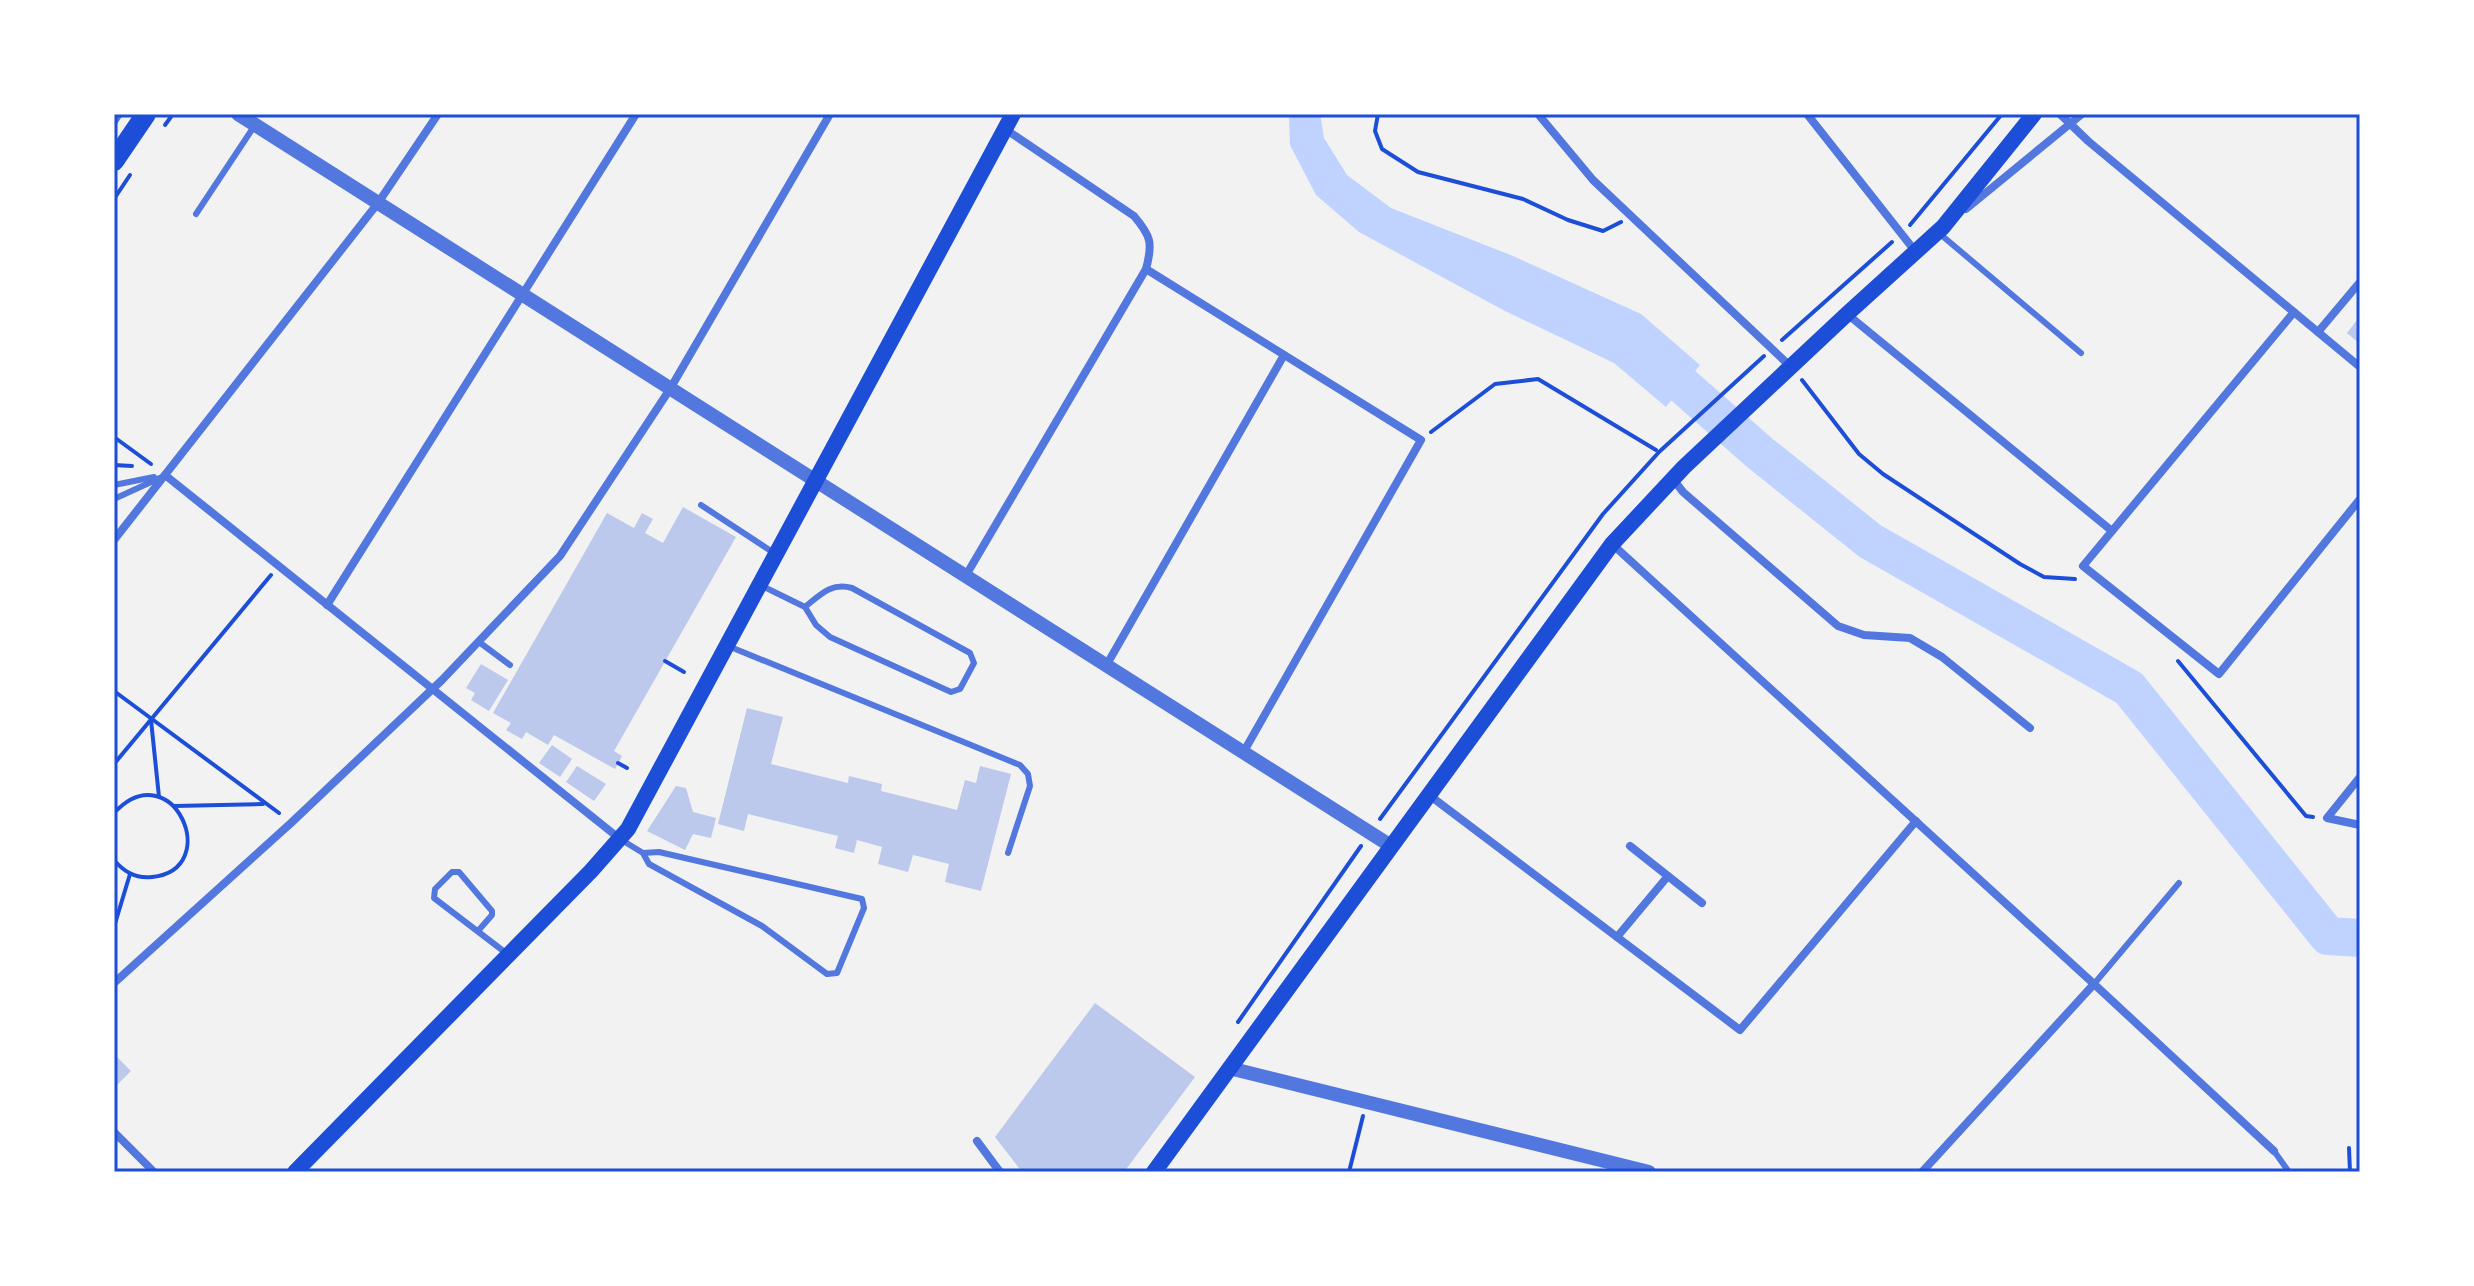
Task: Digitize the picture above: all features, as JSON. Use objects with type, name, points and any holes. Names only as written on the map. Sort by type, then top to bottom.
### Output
[{"type":"main road","points":[[114,161],[146,114]]},
{"type":"main road","points":[[1154,1172],[1612,544],[1714,439],[1795,372],[1847,314],[1940,229],[2034,114]]},
{"type":"main road","points":[[295,1172],[509,955],[620,839],[637,815],[1008,122]]},
{"type":"street","points":[[238,114],[1391,846]]},
{"type":"street","points":[[114,540],[378,203],[438,114]]},
{"type":"street","points":[[327,605],[636,114]]},
{"type":"street","points":[[114,983],[433,689],[560,556],[670,389],[830,114]]},
{"type":"street","points":[[1538,114],[1593,180],[1795,372]]},
{"type":"street","points":[[1807,114],[1915,251]]},
{"type":"street","points":[[2060,114],[2069,125],[2360,367]]},
{"type":"street","points":[[1940,229],[2082,114]]},
{"type":"street","points":[[965,577],[1146,269],[1152,249],[1147,231],[1134,216],[1008,122]]},
{"type":"street","points":[[1146,269],[1421,440],[1243,753]]},
{"type":"street","points":[[2318,332],[2360,282]]},
{"type":"street","points":[[2294,312],[2083,566],[2219,674],[2360,499]]},
{"type":"street","points":[[1847,314],[2112,531]]},
{"type":"street","points":[[1106,666],[1284,355]]},
{"type":"street","points":[[165,475],[620,839]]},
{"type":"street","points":[[1673,479],[1683,492],[1838,626],[1864,635],[1910,638],[1942,657],[2030,728]]},
{"type":"street","points":[[1612,544],[2274,1151]]},
{"type":"street","points":[[2360,777],[2327,818],[2360,825]]},
{"type":"street","points":[[1428,795],[1740,1030],[1916,821]]},
{"type":"street","points":[[1630,846],[1702,903]]},
{"type":"street","points":[[1617,937],[1668,876]]},
{"type":"street","points":[[1922,1172],[2094,984]]},
{"type":"street","points":[[1229,1068],[1649,1172]]},
{"type":"street","points":[[114,1132],[154,1172]]},
{"type":"street","points":[[977,1141],[1000,1172]]},
{"type":"lane","points":[[114,123],[120,114]]},
{"type":"lane","points":[[196,214],[255,125]]},
{"type":"lane","points":[[1940,229],[2081,353]]},
{"type":"lane","points":[[114,485],[165,475]]},
{"type":"lane","points":[[114,499],[165,475]]},
{"type":"lane","points":[[701,505],[776,555]]},
{"type":"lane","points":[[761,585],[805,607],[816,625],[830,637],[951,692],[960,689],[974,663],[970,653],[852,588],[840,585],[828,589],[805,607]]},
{"type":"lane","points":[[479,642],[510,665]]},
{"type":"lane","points":[[728,646],[1020,765],[1028,774],[1030,786],[1008,853]]},
{"type":"lane","points":[[620,839],[643,853],[649,864],[762,926],[827,974],[835,975],[839,969],[864,908],[862,899],[659,852],[643,853]]},
{"type":"lane","points":[[478,931],[492,911],[459,872],[452,872],[435,889],[434,898],[509,955]]},
{"type":"lane","points":[[2094,984],[2179,883]]},
{"type":"lane","points":[[2274,1151],[2289,1172]]},
{"type":"path","points":[[1378,114],[1375,131],[1382,149],[1418,172],[1523,199],[1568,220],[1603,231],[1631,216]]},
{"type":"path","points":[[1233,1030],[1370,833],[1603,514],[1659,452],[1902,234],[2002,114]]},
{"type":"path","points":[[1795,372],[1859,454],[1883,474],[2044,577],[2079,579]]},
{"type":"path","points":[[1421,440],[1495,384],[1538,379],[1656,450]]},
{"type":"path","points":[[114,437],[165,475]]},
{"type":"path","points":[[114,764],[278,566]]},
{"type":"path","points":[[665,661],[684,672]]},
{"type":"path","points":[[2178,661],[2306,816],[2327,818]]},
{"type":"path","points":[[114,691],[291,823]]},
{"type":"path","points":[[151,719],[159,797]]},
{"type":"path","points":[[618,763],[627,768]]},
{"type":"path","points":[[114,813],[134,798],[159,797],[174,806],[187,825],[187,848],[182,859],[164,874],[153,877],[130,874],[114,860]]},
{"type":"path","points":[[174,806],[266,804]]},
{"type":"path","points":[[114,927],[130,874]]},
{"type":"path","points":[[1349,1172],[1367,1102]]},
{"type":"path","points":[[2349,1148],[2350,1172]]},
{"type":"water","points":[[1289,114],[1320,114],[1324,138],[1347,175],[1391,208],[1513,256],[1641,314],[1700,365],[1666,407],[1614,363],[1505,311],[1359,232],[1316,195],[1290,145]]},
{"type":"building","points":[[2360,316],[2360,344],[2347,333]]},
{"type":"building","points":[[683,507],[736,537],[614,751],[622,756],[615,769],[554,735],[548,745],[526,732],[522,739],[506,730],[511,723],[493,713],[607,513],[634,528],[642,513],[653,519],[645,533],[663,543]]},
{"type":"building","points":[[481,664],[508,680],[489,711],[471,700],[475,693],[466,688]]},
{"type":"building","points":[[747,708],[783,717],[771,764],[848,783],[849,776],[882,784],[881,791],[957,810],[965,780],[976,783],[980,766],[1011,774],[981,891],[945,882],[949,864],[913,855],[908,872],[878,864],[882,847],[857,840],[854,853],[835,848],[838,836],[748,814],[744,831],[718,824]]},
{"type":"building","points":[[552,745],[572,759],[560,777],[539,763]]},
{"type":"building","points":[[577,766],[606,784],[594,801],[566,782]]},
{"type":"building","points":[[676,786],[686,788],[693,812],[716,818],[711,838],[693,834],[685,850],[647,831]]},
{"type":"building","points":[[1095,1003],[1195,1077],[1124,1172],[1022,1172],[995,1137]]},
{"type":"building","points":[[114,1054],[131,1071],[114,1088]]},
{"type":"waterway","points":[[1644,355],[1870,541],[2129,688],[2328,936],[2360,938]]}]
